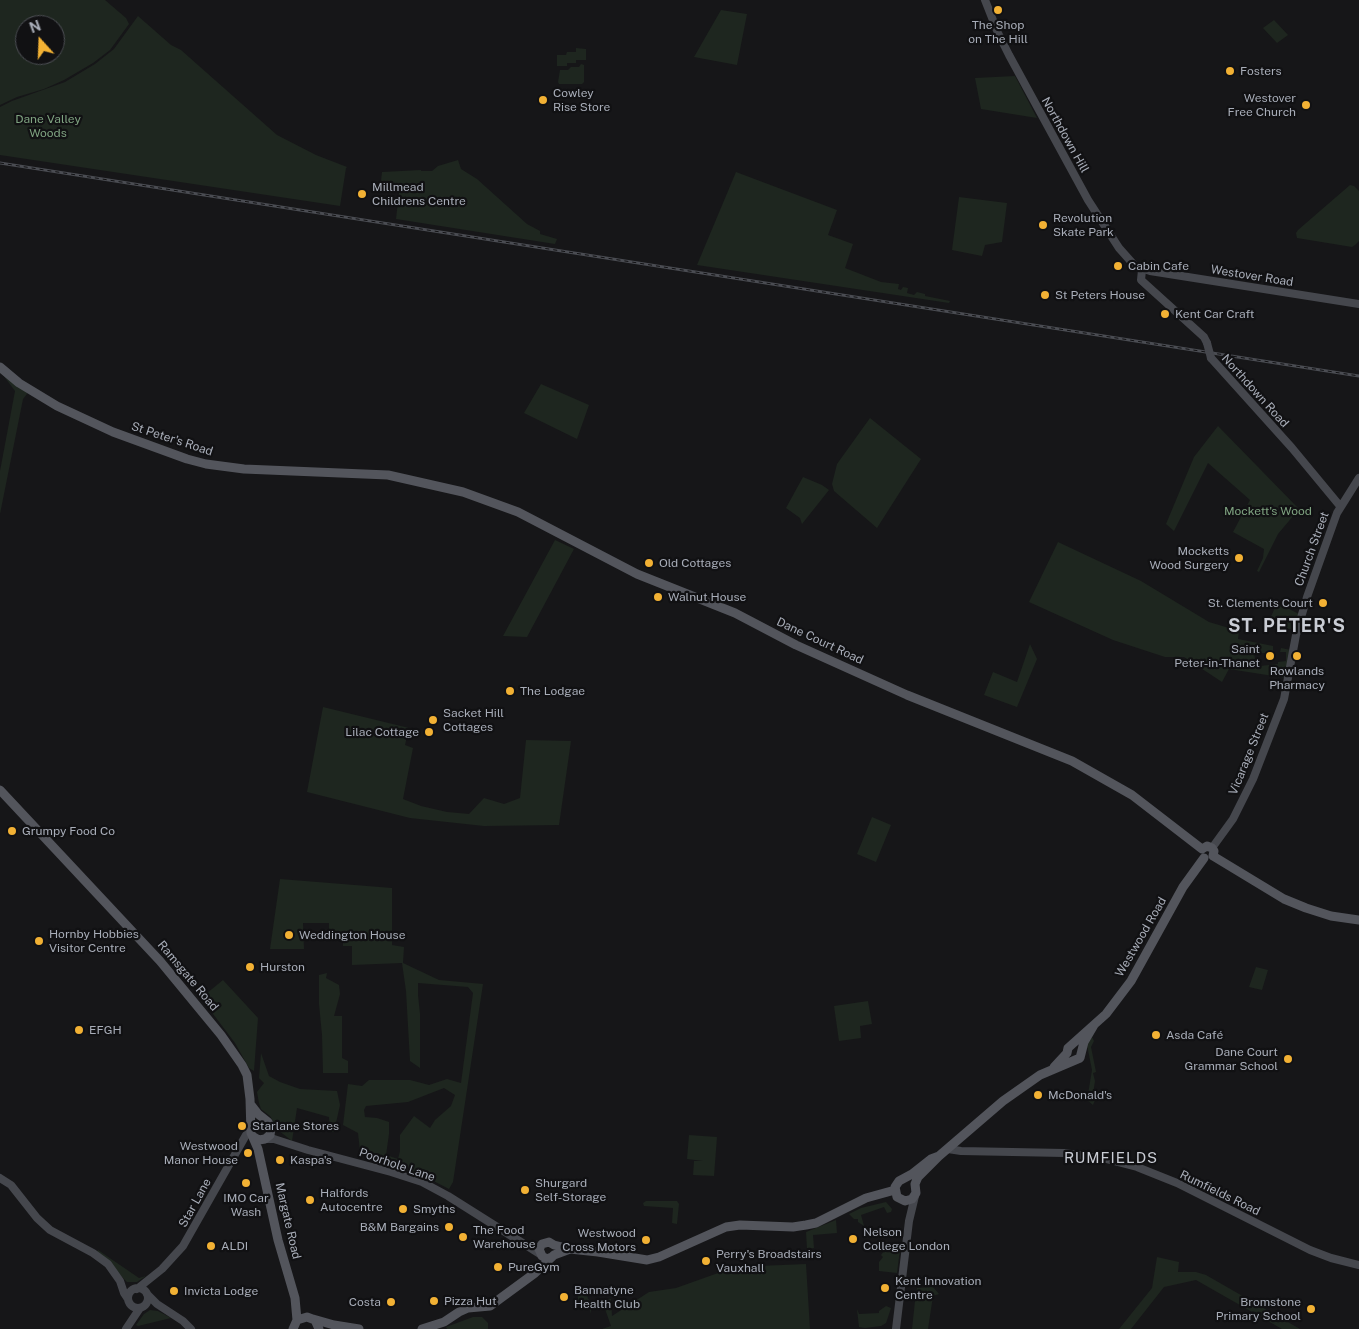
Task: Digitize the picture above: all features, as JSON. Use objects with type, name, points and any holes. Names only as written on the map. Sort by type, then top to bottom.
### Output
[{"type":"main road","name":"St Peter's Road","points":[[0,367],[19,383],[57,406],[136,441],[187,459],[206,464],[244,469],[388,475],[414,480]]},
{"type":"main road","name":"Dane Court Road","points":[[414,480],[463,492],[518,512],[637,574],[735,613],[796,645],[907,695],[1057,754],[1132,795],[1208,853],[1284,899],[1331,916],[1359,920]]},
{"type":"main road","name":"Ramsgate Road","points":[[0,790],[151,951],[235,1053],[247,1075],[257,1135]]},
{"type":"main road","name":"Westwood Road","points":[[1072,1045],[1106,1014],[1131,981],[1184,887],[1208,853]]},
{"type":"main road","name":"Westwood Road","points":[[1082,1049],[1094,1025]]},
{"type":"main road","points":[[915,1184],[918,1177],[939,1156],[1003,1101],[1028,1082],[1052,1069],[1070,1056],[1080,1058],[1082,1049],[1077,1045],[1072,1045],[1068,1048],[1070,1056]]},
{"type":"main road","points":[[251,1105],[258,1114],[265,1120],[272,1128],[270,1135],[257,1135],[259,1120],[265,1120]]},
{"type":"main road","name":"Margate Road","points":[[257,1135],[258,1149],[278,1240],[295,1298],[294,1327]]},
{"type":"main road","points":[[901,1200],[895,1190],[897,1184],[931,1159],[939,1156]]},
{"type":"main road","points":[[862,1201],[886,1198],[909,1201],[915,1196],[917,1190],[911,1180],[903,1180]]},
{"type":"main road","points":[[535,1273],[541,1255],[539,1249],[542,1244],[547,1242],[570,1249],[648,1260],[659,1258],[726,1227],[740,1225],[794,1227],[816,1223],[866,1198],[895,1190]]},
{"type":"main road","points":[[422,1329],[444,1322],[468,1308],[490,1306],[535,1273],[553,1256],[556,1250],[554,1245]]},
{"type":"main road","points":[[541,1255],[547,1258],[570,1249]]},
{"type":"main road","name":"Margate Road","points":[[295,1298],[320,1329]]},
{"type":"main road","points":[[294,1327],[303,1317],[358,1329]]},
{"type":"main road","points":[[320,1329],[331,1324]]},
{"type":"street","name":"Northdown Hill","points":[[986,0],[998,33],[1088,200],[1129,261],[1142,270]]},
{"type":"street","name":"Westover Road","points":[[1142,270],[1359,304]]},
{"type":"street","name":"Northdown Road","points":[[1142,270],[1141,280],[1204,337],[1211,358],[1292,448],[1340,506]]},
{"type":"street","name":"Church Street","points":[[1292,662],[1296,635],[1307,597],[1340,506],[1359,478]]},
{"type":"street","name":"Vicarage Street","points":[[1208,853],[1233,819],[1250,786],[1284,699],[1292,662]]},
{"type":"street","name":"Poorhole Lane","points":[[272,1128],[287,1143]]},
{"type":"street","name":"Star Lane","points":[[136,1289],[149,1281],[183,1246],[246,1135],[257,1135]]},
{"type":"street","name":"Poorhole Lane","points":[[257,1135],[422,1182],[448,1196],[541,1255]]},
{"type":"street","name":"Rumfields Road","points":[[948,1149],[962,1151],[1064,1153],[1106,1159],[1137,1167],[1170,1180],[1310,1250],[1359,1265]]},
{"type":"street","points":[[0,1178],[10,1185],[43,1225],[55,1234],[102,1258],[120,1281],[130,1302],[143,1306],[157,1304]]},
{"type":"street","points":[[896,1329],[909,1221],[915,1196]]},
{"type":"street","points":[[901,1200],[909,1221]]},
{"type":"street","name":"Poorhole Lane","points":[[519,1240],[542,1244]]},
{"type":"street","points":[[120,1281],[147,1293],[157,1304],[183,1321],[191,1329]]},
{"type":"street","points":[[127,1328],[148,1300],[149,1281]]},
{"type":"street","points":[[127,1328],[130,1293],[136,1289]]},
{"type":"green space","name":"Dane Valley Woods","points":[[0,0],[105,0],[126,18],[129,24],[110,50],[93,63],[44,89],[17,97],[0,105]]},
{"type":"green space","points":[[721,10],[747,14],[737,65],[694,57]]},
{"type":"green space","points":[[138,16],[171,45],[181,50],[277,135],[316,155],[347,167],[340,206],[0,155],[0,107],[65,82],[95,64],[114,49]]},
{"type":"green space","points":[[1274,20],[1288,35],[1277,43],[1263,28]]},
{"type":"green space","points":[[576,48],[586,49],[586,60],[576,60],[576,63],[567,63],[567,66],[557,66],[557,55],[576,52]]},
{"type":"green space","points":[[581,64],[584,65],[584,82],[582,84],[559,84],[560,70],[579,67]]},
{"type":"green space","points":[[1015,76],[1037,118],[981,109],[975,78]]},
{"type":"green space","points":[[458,160],[461,169],[477,179],[527,224],[540,231],[540,234],[557,239],[555,244],[396,219],[399,193],[380,190],[382,172],[432,171],[438,166]]},
{"type":"green space","points":[[736,172],[837,210],[828,235],[853,244],[845,268],[881,282],[899,284],[898,289],[908,288],[907,293],[914,295],[917,292],[925,294],[925,296],[950,301],[949,303],[697,265]]},
{"type":"green space","points":[[1350,185],[1359,191],[1359,241],[1355,245],[1352,247],[1297,238],[1296,233],[1298,230]]},
{"type":"green space","points":[[959,197],[1007,203],[1002,242],[985,245],[982,256],[952,250]]},
{"type":"green space","points":[[6,373],[26,390],[27,394],[23,399],[0,514],[0,471],[15,391],[3,375]]},
{"type":"green space","points":[[541,384],[589,405],[577,439],[524,413]]},
{"type":"green space","points":[[870,418],[921,459],[877,528],[834,491],[832,484],[837,464]]},
{"type":"green space","name":"Mockett's Wood","points":[[1218,426],[1299,509],[1278,534],[1259,572],[1257,571],[1263,558],[1264,549],[1233,532],[1250,500],[1208,463],[1174,531],[1166,524],[1194,457]]},
{"type":"green space","points":[[803,477],[829,490],[802,524],[800,518],[786,508]]},
{"type":"green space","points":[[555,540],[574,549],[527,637],[503,636]]},
{"type":"green space","name":"Saint Peter-in-Thanet","points":[[1058,542],[1141,581],[1209,622],[1239,631],[1238,639],[1273,646],[1273,651],[1268,651],[1268,653],[1254,653],[1255,659],[1259,659],[1260,666],[1286,661],[1286,652],[1280,652],[1281,648],[1291,650],[1286,678],[1229,669],[1222,682],[1184,657],[1165,657],[1113,640],[1029,602]]},
{"type":"green space","points":[[1277,603],[1299,614],[1291,629],[1266,628]]},
{"type":"green space","points":[[1030,644],[1037,659],[1017,707],[984,695],[993,672],[1017,682]]},
{"type":"green space","points":[[323,707],[409,728],[405,745],[413,748],[403,799],[421,806],[447,812],[469,814],[484,798],[504,804],[520,798],[526,740],[571,741],[559,825],[484,826],[410,818],[307,792]]},
{"type":"green space","points":[[872,817],[891,825],[876,862],[857,854]]},
{"type":"green space","points":[[280,879],[392,888],[392,945],[404,947],[403,963],[439,980],[483,984],[453,1182],[449,1189],[424,1176],[373,1160],[360,1151],[358,1133],[343,1125],[348,1084],[362,1086],[369,1080],[410,1080],[429,1085],[447,1079],[461,1083],[473,993],[468,987],[418,983],[420,1068],[410,1061],[406,991],[402,963],[352,965],[352,946],[343,946],[343,932],[329,932],[329,923],[303,923],[304,949],[270,949]],"holes":[[[444,1088],[455,1095],[451,1106],[435,1120],[430,1128],[414,1116],[400,1135],[398,1159],[386,1155],[389,1122],[365,1117],[364,1110],[366,1106],[408,1102]]]},
{"type":"green space","points":[[1256,967],[1268,970],[1262,990],[1249,987]]},
{"type":"green space","points":[[327,973],[326,978],[339,985],[340,994],[334,1016],[342,1016],[342,1058],[348,1061],[348,1073],[323,1073],[319,975]]},
{"type":"green space","points":[[223,980],[258,1018],[254,1071],[249,1068],[235,1043],[201,998]]},
{"type":"green space","points":[[868,1001],[872,1024],[860,1026],[861,1038],[839,1041],[834,1006]]},
{"type":"green space","points":[[1092,1037],[1094,1041],[1091,1047],[1096,1072],[1093,1073],[1095,1081],[1093,1094],[1097,1095],[1093,1105],[1087,1100],[1092,1070],[1087,1045],[1088,1040]]},
{"type":"green space","points":[[261,1053],[269,1076],[280,1082],[300,1089],[337,1091],[340,1105],[334,1132],[330,1132],[329,1117],[297,1108],[292,1141],[278,1130],[270,1116],[261,1109],[259,1103],[257,1092],[264,1083],[259,1078]]},
{"type":"green space","points":[[689,1135],[717,1137],[714,1176],[693,1175],[694,1161],[703,1161],[687,1159]]},
{"type":"green space","points":[[646,1201],[677,1201],[679,1204],[677,1224],[672,1223],[673,1208],[644,1206],[643,1203]]},
{"type":"green space","points":[[886,1202],[892,1209],[891,1212],[887,1213],[884,1207],[861,1215],[864,1226],[858,1222],[858,1219],[854,1219],[849,1214],[861,1208]]},
{"type":"green space","points":[[836,1220],[837,1233],[813,1235],[814,1248],[807,1249],[806,1232]]},
{"type":"green space","points":[[886,1245],[900,1249],[897,1273],[879,1271],[879,1262],[883,1257],[881,1255]]},
{"type":"green space","points":[[98,1250],[139,1278],[146,1276],[137,1282],[127,1282],[97,1252]]},
{"type":"green space","points":[[1157,1257],[1179,1262],[1178,1272],[1196,1272],[1206,1275],[1300,1329],[1282,1329],[1196,1280],[1164,1287],[1131,1329],[1119,1329],[1152,1288]]},
{"type":"green space","points":[[806,1264],[810,1329],[602,1329],[611,1326],[604,1306],[591,1310],[590,1314],[590,1308],[583,1305],[582,1302],[578,1302],[578,1294],[581,1294],[581,1288],[586,1287],[588,1299],[592,1302],[611,1299],[612,1316],[649,1292],[676,1288],[735,1267]]},
{"type":"green space","points":[[933,1287],[939,1294],[933,1296],[928,1329],[912,1329],[915,1301],[918,1295],[916,1295],[917,1288]]},
{"type":"green space","points":[[886,1306],[891,1308],[886,1323],[881,1326],[859,1327],[857,1309],[859,1314],[879,1313]]},
{"type":"green space","points":[[150,1310],[158,1311],[171,1318],[136,1325],[144,1314]]},
{"type":"green space","points":[[473,1317],[482,1317],[488,1323],[488,1329],[447,1329],[446,1327]]},
{"type":"railway","points":[[0,163],[1359,376]]},
{"type":"place","name":"The Shop on The Hill","points":[[998,10]]},
{"type":"place","name":"Fosters","points":[[1230,71]]},
{"type":"place","name":"Cowley Rise Store","points":[[543,100]]},
{"type":"place","name":"Westover Free Church","points":[[1306,105]]},
{"type":"place","name":"Millmead Childrens Centre","points":[[362,194]]},
{"type":"place","name":"Revolution Skate Park","points":[[1043,225]]},
{"type":"place","name":"Cabin Cafe","points":[[1118,266]]},
{"type":"place","name":"St Peters House","points":[[1045,295]]},
{"type":"place","name":"Kent Car Craft","points":[[1165,314]]},
{"type":"place","name":"Mocketts Wood Surgery","points":[[1239,558]]},
{"type":"place","name":"Old Cottages","points":[[649,563]]},
{"type":"place","name":"Walnut House","points":[[658,597]]},
{"type":"place","name":"St. Clements Court","points":[[1323,603]]},
{"type":"place","name":"Saint Peter-in-Thanet","points":[[1270,656]]},
{"type":"place","name":"Rowlands Pharmacy","points":[[1297,656]]},
{"type":"place","name":"The Lodgae","points":[[510,691]]},
{"type":"place","name":"Sacket Hill Cottages","points":[[433,720]]},
{"type":"place","name":"Lilac Cottage","points":[[429,732]]},
{"type":"place","name":"Grumpy Food Co","points":[[12,831]]},
{"type":"place","name":"Weddington House","points":[[289,935]]},
{"type":"place","name":"Hornby Hobbies Visitor Centre","points":[[39,941]]},
{"type":"place","name":"Hurston","points":[[250,967]]},
{"type":"place","name":"EFGH","points":[[79,1030]]},
{"type":"place","name":"Asda Café","points":[[1156,1035]]},
{"type":"place","name":"Dane Court Grammar School","points":[[1288,1059]]},
{"type":"place","name":"McDonald's","points":[[1038,1095]]},
{"type":"place","name":"Starlane Stores","points":[[242,1126]]},
{"type":"place","name":"Westwood Manor House","points":[[248,1153]]},
{"type":"place","name":"Kaspa's","points":[[280,1160]]},
{"type":"place","name":"IMO Car Wash","points":[[246,1183]]},
{"type":"place","name":"Shurgard Self-Storage","points":[[525,1190]]},
{"type":"place","name":"Halfords Autocentre","points":[[310,1200]]},
{"type":"place","name":"Smyths","points":[[403,1209]]},
{"type":"place","name":"B&M Bargains","points":[[449,1227]]},
{"type":"place","name":"The Food Warehouse","points":[[463,1237]]},
{"type":"place","name":"Nelson College London","points":[[853,1239]]},
{"type":"place","name":"Westwood Cross Motors","points":[[646,1240]]},
{"type":"place","name":"ALDI","points":[[211,1246]]},
{"type":"place","name":"Perry's Broadstairs Vauxhall","points":[[706,1261]]},
{"type":"place","name":"PureGym","points":[[498,1267]]},
{"type":"place","name":"Kent Innovation Centre","points":[[885,1288]]},
{"type":"place","name":"Invicta Lodge","points":[[174,1291]]},
{"type":"place","name":"Bannatyne Health Club","points":[[564,1297]]},
{"type":"place","name":"Pizza Hut","points":[[434,1301]]},
{"type":"place","name":"Costa","points":[[391,1302]]},
{"type":"place","name":"Bromstone Primary School","points":[[1311,1309]]},
{"type":"district","name":"ST. PETER'S","points":[[1287,626]]},
{"type":"district","name":"RUMFIELDS","points":[[1111,1158]]}]
